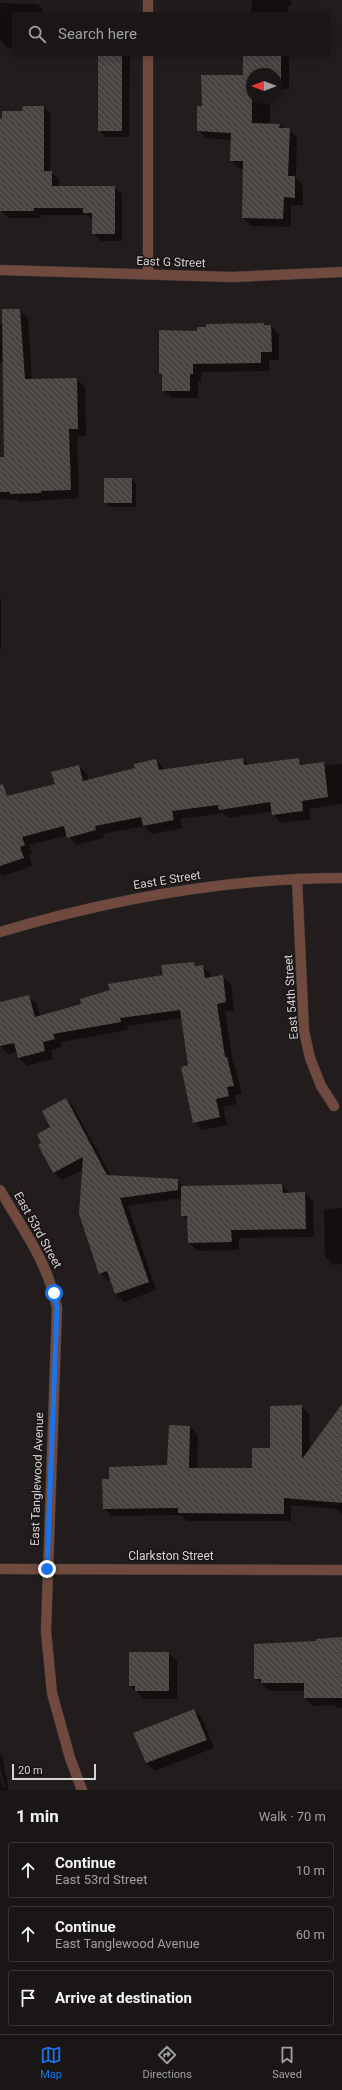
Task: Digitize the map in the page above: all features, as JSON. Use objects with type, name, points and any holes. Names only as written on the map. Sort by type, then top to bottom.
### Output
[{"type":"street","points":[[148,0],[148,12]]},
{"type":"street","points":[[148,56],[148,274]]},
{"type":"street","name":"East G Street","points":[[0,270],[232,277],[342,272]]},
{"type":"street","name":"East E Street","points":[[0,932],[93,907],[148,896],[237,882],[342,878]]},
{"type":"street","name":"East 54th Street","points":[[297,879],[304,1031],[310,1058],[321,1086],[334,1106]]},
{"type":"street","name":"East 53rd Street","points":[[0,1190],[21,1224],[50,1279],[57,1308],[56,1331]]},
{"type":"street","name":"East Tanglewood Avenue","points":[[56,1331],[46,1631],[52,1693],[70,1758],[82,1790]]},
{"type":"street","name":"Clarkston Street","points":[[0,1569],[342,1570]]},
{"type":"building","points":[[98,56],[122,56],[122,131],[98,131]]},
{"type":"building","points":[[243,56],[281,56],[281,68],[246,68],[246,104],[252,104],[252,123],[280,124],[279,128],[290,128],[288,176],[295,176],[295,198],[284,197],[283,219],[242,218],[243,161],[230,161],[231,133],[197,131],[197,106],[202,106],[201,75],[243,75]]},
{"type":"building","points":[[23,106],[44,106],[44,171],[52,171],[52,186],[115,186],[115,234],[92,234],[92,213],[83,213],[83,208],[34,208],[34,211],[0,211],[0,118],[2,119],[2,111],[22,111]]},
{"type":"building","points":[[2,309],[20,309],[25,379],[77,378],[78,429],[69,429],[71,490],[10,494],[10,492],[0,492],[0,457],[4,457]]},
{"type":"building","points":[[264,323],[264,325],[271,325],[272,352],[261,352],[261,363],[193,364],[193,374],[190,374],[190,391],[162,391],[162,374],[159,374],[159,330],[197,331],[197,327],[206,327],[206,324]]},
{"type":"building","points":[[104,478],[132,478],[132,503],[104,503]]},
{"type":"building","points":[[243,758],[244,765],[299,758],[300,765],[324,762],[328,797],[302,801],[303,811],[272,815],[270,802],[219,810],[218,805],[172,811],[174,820],[143,826],[141,817],[95,826],[96,830],[67,838],[64,826],[22,837],[25,845],[20,847],[24,858],[0,866],[0,785],[3,784],[7,796],[55,784],[51,772],[79,765],[83,781],[135,768],[134,764],[156,759],[159,770]]},
{"type":"building","points":[[194,962],[195,966],[203,965],[205,978],[223,975],[226,1002],[217,1004],[225,1057],[227,1057],[234,1086],[227,1087],[229,1096],[216,1099],[220,1117],[193,1123],[181,1067],[188,1065],[180,1010],[120,1018],[121,1022],[53,1034],[55,1039],[43,1042],[45,1051],[18,1058],[14,1043],[0,1046],[0,1002],[29,995],[35,1017],[81,1004],[80,999],[110,990],[108,984],[163,975],[161,965]]},
{"type":"building","points":[[66,1098],[107,1175],[178,1179],[178,1190],[120,1198],[149,1282],[115,1294],[107,1271],[99,1274],[79,1214],[83,1157],[53,1173],[38,1145],[41,1143],[37,1134],[50,1127],[42,1111]]},
{"type":"building","points":[[282,1184],[283,1193],[305,1192],[306,1229],[231,1230],[232,1242],[188,1243],[187,1216],[181,1216],[181,1186]]},
{"type":"building","points":[[342,1404],[342,1503],[284,1498],[284,1514],[178,1513],[178,1508],[103,1509],[102,1479],[109,1479],[109,1467],[167,1465],[169,1425],[190,1426],[189,1468],[252,1468],[252,1448],[270,1448],[270,1406],[302,1405],[302,1459]]},
{"type":"building","points":[[342,1637],[342,1698],[304,1698],[304,1683],[261,1683],[261,1679],[254,1679],[254,1644],[316,1641],[316,1639]]},
{"type":"building","points":[[129,1652],[169,1652],[169,1691],[135,1691],[135,1686],[129,1686]]},
{"type":"building","points":[[194,1709],[207,1740],[146,1763],[133,1733]]},
{"type":"route","points":[[47,1569],[57,1308],[54,1293]]}]
